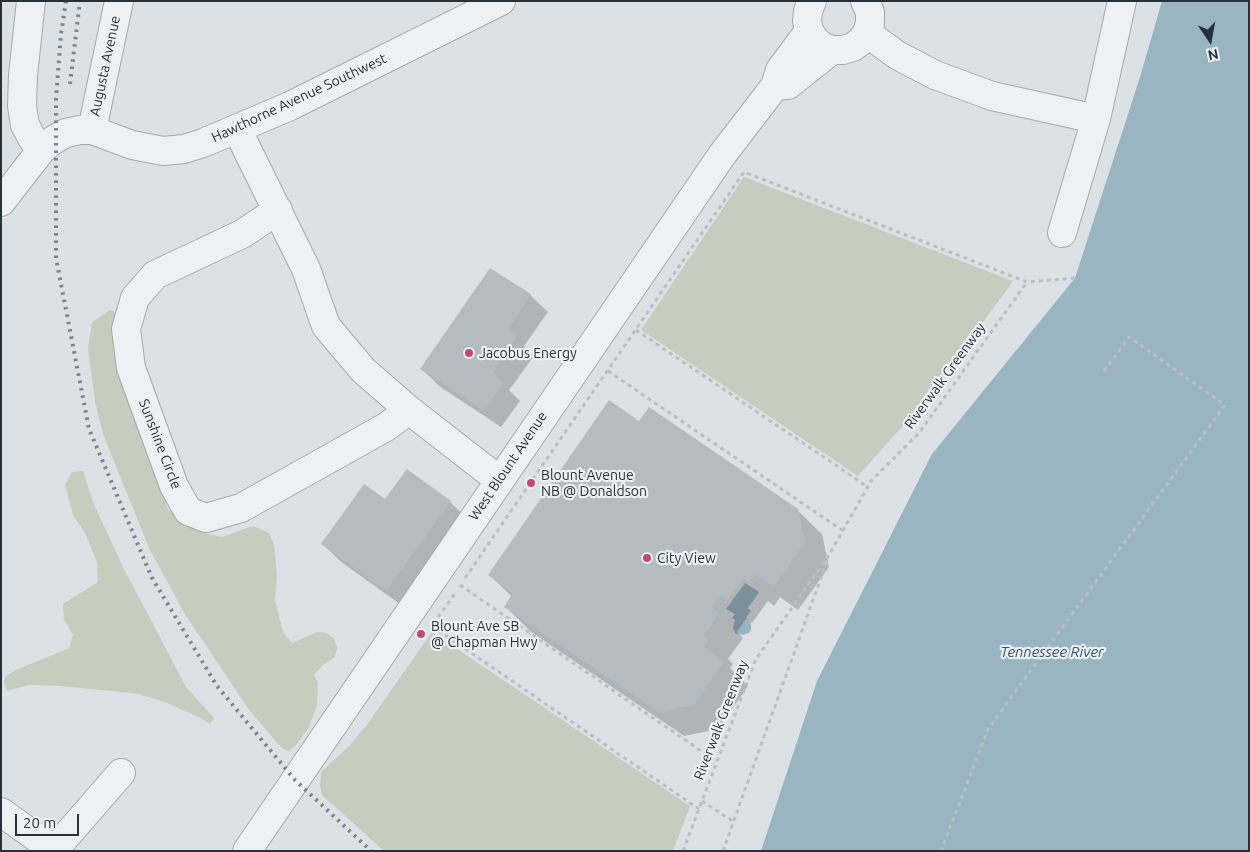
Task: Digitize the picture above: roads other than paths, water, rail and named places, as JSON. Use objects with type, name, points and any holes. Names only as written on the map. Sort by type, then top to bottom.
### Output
[{"type":"street","points":[[31,1],[23,75],[22,106],[25,125],[33,140],[43,148]]},
{"type":"street","name":"Augusta Avenue","points":[[92,130],[119,1]]},
{"type":"street","name":"Hawthorne Avenue Southwest","points":[[1,202],[43,148],[66,133],[92,130],[132,145],[163,151],[184,149],[204,143],[290,106],[501,1]]},
{"type":"street","points":[[812,1],[806,21],[809,31],[822,46],[832,50],[843,50],[853,47],[867,33],[870,23],[870,12],[865,1]]},
{"type":"street","points":[[1062,233],[1096,119],[1122,1]]},
{"type":"street","name":"West Blount Avenue","points":[[246,851],[732,141],[775,86],[780,70],[809,31]]},
{"type":"street","points":[[867,33],[897,54],[935,75],[992,96],[1096,119]]},
{"type":"street","points":[[775,86],[788,85],[832,50]]},
{"type":"street","points":[[237,129],[306,269],[326,326],[363,370],[409,410],[499,480]]},
{"type":"street","name":"Sunshine Circle","points":[[278,210],[242,234],[155,275],[135,298],[126,329],[132,368],[174,486],[188,512],[206,518],[241,508],[386,428],[409,410]]},
{"type":"street","points":[[1,812],[26,843],[54,850],[121,773]]},
{"type":"water","name":"Tennessee River","points":[[1162,1],[1249,1],[1249,851],[761,851],[817,681],[932,454],[1075,278],[1140,77]]},
{"type":"water","points":[[745,583],[759,592],[748,608],[751,611],[746,618],[751,623],[751,630],[743,635],[735,633],[733,628],[735,620],[732,618],[735,614],[726,609]]},
{"type":"railway","points":[[66,1],[61,34],[56,99],[56,258],[89,429],[152,578],[217,686],[295,780],[371,851]]},
{"type":"railway","points":[[70,84],[80,1]]},
{"type":"place","name":"Jacobus Energy","points":[[469,353]]},
{"type":"place","name":"Blount Avenue NB @ Donaldson","points":[[531,483]]},
{"type":"place","name":"City View","points":[[647,558]]},
{"type":"place","name":"Blount Ave SB @ Chapman Hwy","points":[[421,634]]}]
